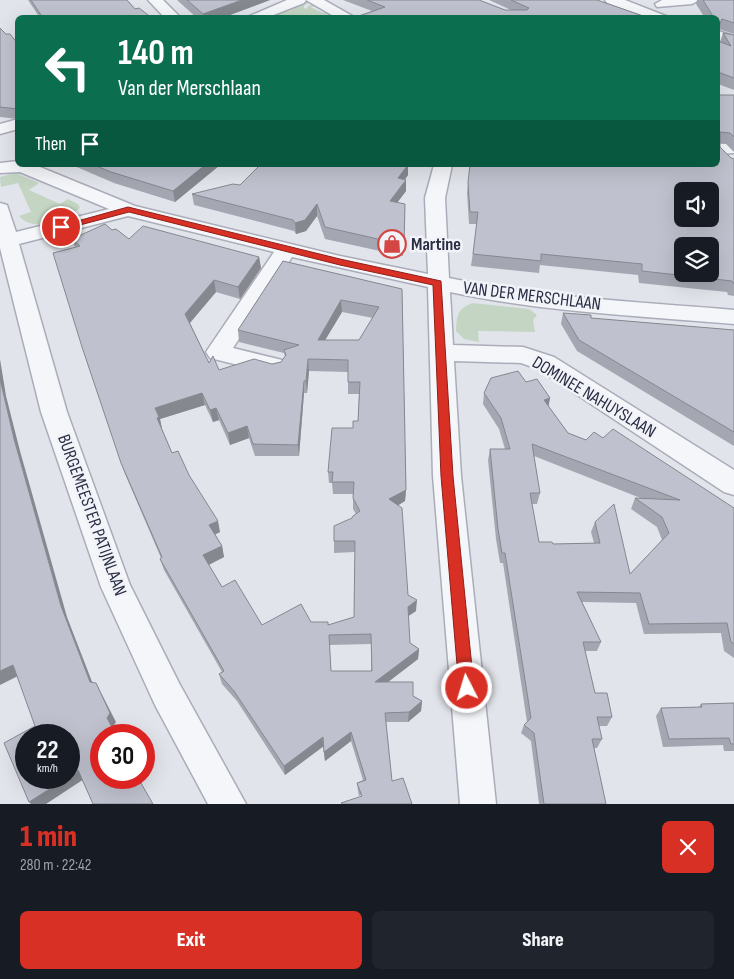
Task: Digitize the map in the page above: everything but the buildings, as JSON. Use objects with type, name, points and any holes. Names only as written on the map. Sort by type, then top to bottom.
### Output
[{"type":"street","points":[[155,0],[171,15]]},
{"type":"street","points":[[260,15],[299,0]]},
{"type":"street","points":[[314,0],[342,15]]},
{"type":"street","points":[[612,0],[663,11],[692,0]]},
{"type":"street","points":[[720,36],[734,41]]},
{"type":"street","points":[[0,129],[15,125]]},
{"type":"street","points":[[724,149],[734,164]]},
{"type":"street","name":"VAN DER MERSCHLAAN","points":[[0,168],[15,167]]},
{"type":"street","name":"VAN DER MERSCHLAAN","points":[[24,167],[128,210],[287,249],[438,283],[486,293],[555,301],[734,317]]},
{"type":"street","points":[[443,167],[435,198],[447,476],[478,804]]},
{"type":"street","name":"BURGEMEESTER PATIJNLAAN","points":[[0,209],[10,240],[54,412],[116,587],[167,694],[228,804]]},
{"type":"street","name":"VAN DER MERSCHLAAN","points":[[10,240],[128,210]]},
{"type":"street","points":[[274,366],[218,352],[287,249]]},
{"type":"street","name":"DOMINEE NAHUYSLAAN","points":[[441,353],[523,355],[546,364],[734,484]]},
{"type":"green space","points":[[304,1],[312,2],[304,5],[304,8],[307,9],[308,6],[314,4],[318,6],[310,7],[323,13],[338,13],[274,15],[281,9],[281,12],[294,9]]},
{"type":"green space","points":[[18,174],[39,183],[29,190],[60,204],[68,199],[78,204],[80,208],[58,221],[32,224],[25,221],[19,216],[31,212],[18,183],[1,187],[0,177]]},
{"type":"green space","points":[[473,303],[529,309],[537,315],[533,320],[535,332],[478,331],[479,342],[464,339],[456,331],[459,313],[464,307]]},
{"type":"place","name":"Martine","points":[[392,244]]},
{"type":"route","points":[[61,227],[128,210],[340,262],[438,283],[447,476],[467,688]]}]
